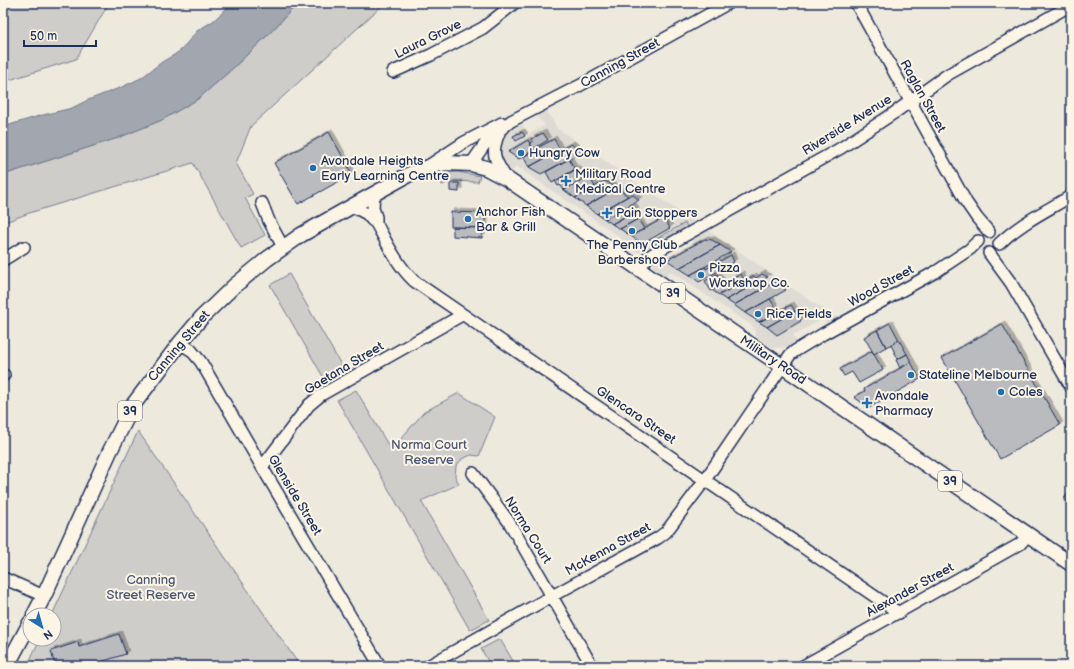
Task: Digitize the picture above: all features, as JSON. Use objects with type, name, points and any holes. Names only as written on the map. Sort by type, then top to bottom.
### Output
[{"type":"main road","name":"Canning Street","points":[[38,607],[110,451],[133,405],[164,362],[202,317],[233,287],[283,247],[374,193],[425,167],[446,164],[471,164]]},
{"type":"main road","name":"Military Road","points":[[471,164],[486,168],[507,179],[1071,564]]},
{"type":"main road","points":[[7,666],[22,638]]},
{"type":"street","name":"Laura Grove","points":[[393,72],[431,55],[483,28],[514,3]]},
{"type":"street","name":"Canning Street","points":[[471,164],[480,150],[501,128],[511,121],[574,89],[729,3]]},
{"type":"street","name":"Raglan Street","points":[[856,3],[966,202],[978,229],[988,242],[1071,386]]},
{"type":"street","name":"Riverside Avenue","points":[[638,269],[648,257],[661,249],[841,148],[911,102],[947,75],[1071,4]]},
{"type":"street","name":"Canning Street","points":[[425,167],[463,143],[501,123],[511,121]]},
{"type":"street","points":[[501,128],[494,145],[494,155],[507,179]]},
{"type":"street","name":"Glencara Street","points":[[374,193],[373,210],[376,217],[376,223]]},
{"type":"street","name":"Wood Street","points":[[782,366],[794,351],[936,271],[948,267],[974,254],[988,242],[1016,229],[1035,216],[1071,196]]},
{"type":"street","points":[[262,203],[269,221],[283,247]]},
{"type":"street","name":"Glencara Street","points":[[352,206],[367,214],[376,223],[397,261],[406,274],[414,281],[899,613]]},
{"type":"street","points":[[3,260],[24,247]]},
{"type":"street","name":"Gaetana Street","points":[[262,468],[309,405],[321,396],[462,315]]},
{"type":"street","name":"Glenside Street","points":[[180,343],[191,350],[201,362],[262,468],[380,666]]},
{"type":"street","name":"McKenna Street","points":[[428,666],[658,538],[666,532],[705,480],[782,366]]},
{"type":"street","name":"Norma Court","points":[[473,473],[508,522],[592,666]]},
{"type":"street","name":"Alexander Street","points":[[803,666],[1020,544],[1028,535]]},
{"type":"street","points":[[3,578],[44,596]]},
{"type":"shaded area","points":[[233,3],[298,3],[270,33],[198,99],[162,120],[118,138],[3,175],[3,127],[72,108],[141,78],[181,50],[197,31],[213,21]]},
{"type":"shaded area","points":[[546,110],[557,128],[696,223],[647,251],[635,252],[621,238],[516,166],[512,172],[503,164],[498,154],[502,138],[506,133],[522,124],[528,135],[545,125],[536,116]]},
{"type":"shaded area","points":[[706,229],[839,320],[828,326],[823,319],[793,335],[797,343],[788,347],[774,348],[756,337],[754,327],[670,271],[666,277],[656,270],[653,266],[655,259],[666,252],[671,256],[691,244],[697,234]]},
{"type":"green space","points":[[3,3],[109,3],[76,59],[3,82]]},
{"type":"green space","points":[[298,3],[385,3],[251,126],[236,163],[253,194],[245,198],[265,235],[241,248],[193,163],[29,213],[3,223],[3,175],[118,138],[162,120],[198,99],[270,33]]},
{"type":"green space","points":[[458,172],[480,176],[478,182],[451,181],[442,185],[436,177],[436,175]]},
{"type":"green space","points":[[685,223],[687,226],[686,228],[657,245],[654,240]]},
{"type":"green space","points":[[289,274],[344,370],[325,380],[270,285]]},
{"type":"green space","name":"Norma Court Reserve","points":[[356,390],[391,450],[424,412],[459,393],[495,417],[479,456],[471,455],[462,459],[456,466],[455,476],[459,484],[421,501],[489,620],[470,630],[337,400]]},
{"type":"green space","name":"Canning Street Reserve","points":[[138,431],[300,666],[27,666],[36,647],[62,647],[62,607],[56,607]]},
{"type":"green space","points":[[500,639],[516,666],[491,666],[481,649]]},
{"type":"building","name":"Avondale Heights Early Learning Centre","points":[[329,132],[352,174],[298,204],[274,163]]},
{"type":"building","points":[[522,132],[525,136],[516,141],[513,136]]},
{"type":"building","points":[[543,133],[548,140],[533,149],[530,143],[533,141],[531,139]]},
{"type":"building","points":[[554,139],[560,150],[529,167],[523,156]]},
{"type":"building","points":[[528,140],[534,151],[519,159],[508,152]]},
{"type":"building","points":[[571,144],[582,152],[541,174],[529,167]]},
{"type":"building","points":[[569,159],[575,170],[552,183],[546,172]]},
{"type":"building","points":[[577,168],[583,179],[564,190],[560,185],[558,186],[555,181]]},
{"type":"building","points":[[589,176],[595,187],[575,198],[564,190]]},
{"type":"building","points":[[605,181],[617,188],[586,206],[575,198]]},
{"type":"building","points":[[459,183],[459,192],[450,191],[450,184]]},
{"type":"building","points":[[617,188],[628,196],[597,214],[586,206]]},
{"type":"building","points":[[632,194],[639,200],[605,219],[597,214]]},
{"type":"building","points":[[632,204],[636,210],[612,224],[605,219]]},
{"type":"building","points":[[635,211],[639,218],[638,219],[620,229],[612,224]]},
{"type":"building","name":"Anchor Fish Bar & Grill","points":[[451,212],[485,213],[485,228],[451,227]]},
{"type":"building","points":[[664,218],[670,228],[642,244],[631,236]]},
{"type":"building","points":[[638,219],[644,229],[631,236],[620,229]]},
{"type":"building","points":[[453,227],[483,228],[482,238],[453,236]]},
{"type":"building","points":[[705,239],[712,240],[720,245],[679,268],[667,260]]},
{"type":"building","points":[[720,245],[731,252],[690,275],[679,268]]},
{"type":"building","points":[[731,255],[734,262],[699,282],[690,275],[705,267],[706,269]]},
{"type":"building","points":[[717,274],[723,285],[711,291],[705,281]]},
{"type":"building","points":[[741,274],[744,281],[719,295],[712,290]]},
{"type":"building","points":[[762,274],[768,277],[726,300],[719,295],[754,276],[756,278]]},
{"type":"building","points":[[759,282],[763,289],[734,305],[726,300]]},
{"type":"building","points":[[775,282],[786,290],[745,313],[734,305]]},
{"type":"building","points":[[770,299],[778,312],[759,322],[745,313]]},
{"type":"building","points":[[791,305],[795,311],[767,327],[759,322]]},
{"type":"building","points":[[795,311],[801,321],[777,335],[767,327]]},
{"type":"building","points":[[890,323],[899,340],[886,347],[877,330]]},
{"type":"building","name":"Coles","points":[[1002,324],[1060,425],[1000,459],[942,358]]},
{"type":"building","points":[[877,330],[886,347],[874,354],[864,337]]},
{"type":"building","points":[[899,340],[907,354],[898,359],[891,345]]},
{"type":"building","points":[[872,351],[883,370],[859,383],[852,372],[844,376],[840,369]]},
{"type":"building","points":[[907,354],[911,362],[900,368],[896,360]]},
{"type":"building","points":[[911,362],[920,379],[869,408],[854,397],[865,391],[864,389]]},
{"type":"building","points":[[1071,490],[1071,503],[1064,501],[1065,497]]},
{"type":"building","points":[[119,634],[126,654],[88,666],[62,666],[54,662],[51,651],[78,642],[79,647]]},
{"type":"place","name":"Hungry Cow","points":[[521,153]]},
{"type":"place","name":"Avondale Heights Early Learning Centre","points":[[313,168]]},
{"type":"place","name":"Military Road Medical Centre","points":[[566,181]]},
{"type":"place","name":"Pain Stoppers","points":[[607,213]]},
{"type":"place","name":"Anchor Fish Bar & Grill","points":[[468,219]]},
{"type":"place","name":"The Penny Club Barbershop","points":[[632,231]]},
{"type":"place","name":"Pizza Workshop Co.","points":[[701,275]]},
{"type":"place","name":"Rice Fields","points":[[758,314]]},
{"type":"place","name":"Stateline Melbourne","points":[[911,375]]},
{"type":"place","name":"Coles","points":[[1001,392]]},
{"type":"place","name":"Avondale Pharmacy","points":[[867,403]]}]
